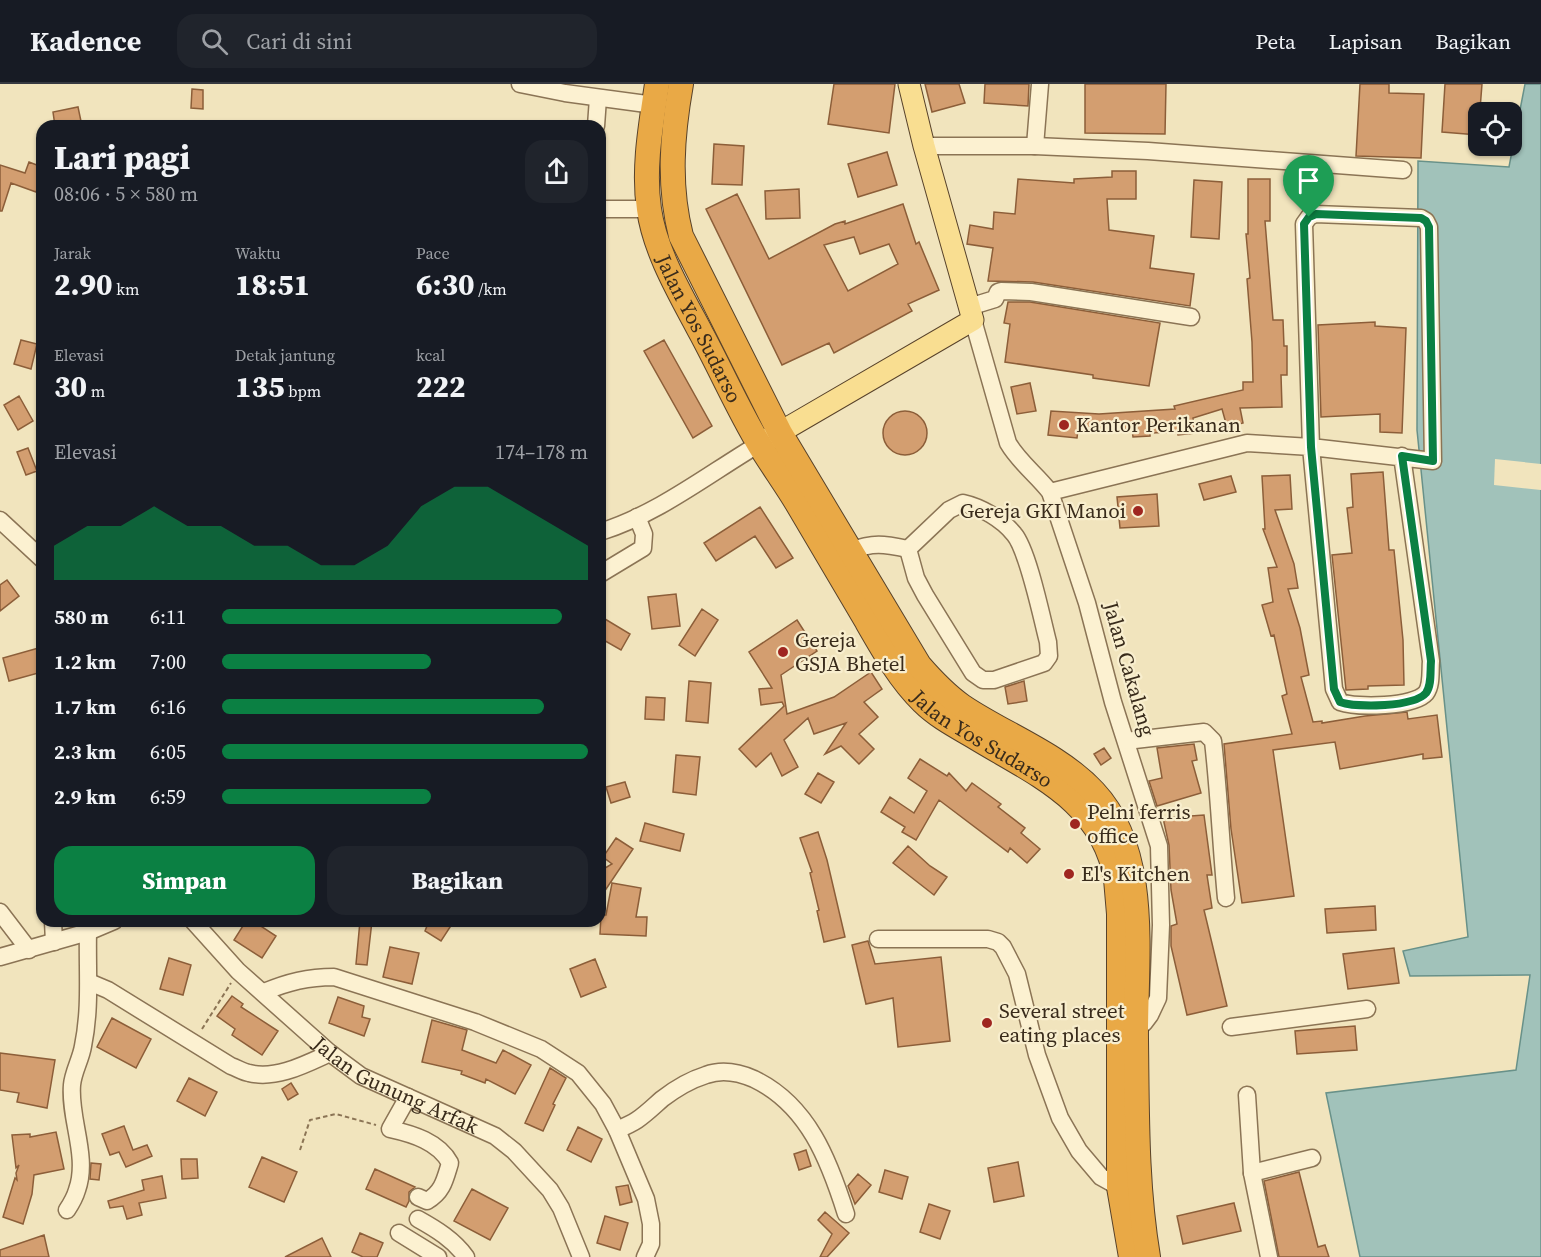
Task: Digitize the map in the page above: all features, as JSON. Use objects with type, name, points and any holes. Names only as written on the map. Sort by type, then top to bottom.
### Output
[{"type":"highway","points":[[681,84],[676,109],[672,172],[674,208],[681,236],[769,438]]},
{"type":"highway","name":"Jalan Yos Sudarso","points":[[656,95],[639,209],[658,243],[677,286],[769,438],[850,551],[919,665],[940,689],[962,706],[1035,747],[1093,791],[1112,814],[1126,847],[1133,882],[1137,946],[1128,1028],[1119,1187],[1131,1257]]},
{"type":"highway","name":"Jalan Yos Sudarso","points":[[769,438],[786,484],[878,640],[900,674],[923,702],[952,724],[1034,770],[1053,784],[1073,801],[1093,824],[1103,841],[1115,877],[1141,1214],[1148,1257]]},
{"type":"main road","points":[[769,438],[971,313],[909,84]]},
{"type":"street","points":[[520,84],[598,98],[656,95]]},
{"type":"street","points":[[1035,146],[1040,84]]},
{"type":"street","points":[[597,120],[598,98]]},
{"type":"street","points":[[924,146],[1035,146],[1148,151],[1403,170]]},
{"type":"street","points":[[606,209],[639,209]]},
{"type":"street","points":[[1050,492],[1247,443],[1311,447],[1402,456],[1433,461],[1429,227],[1421,218],[1316,214],[1309,217],[1304,224],[1311,447],[1334,689],[1340,702],[1348,705],[1393,704],[1418,699],[1428,691],[1430,684],[1431,661],[1402,456]]},
{"type":"street","points":[[971,313],[995,299],[999,291],[1011,291],[1031,292],[1191,317]]},
{"type":"street","name":"Jalan Cakalang","points":[[971,313],[1008,443],[1016,457],[1040,479],[1050,492],[1087,603],[1113,702],[1159,846],[1161,925],[1158,998],[1144,1023],[1128,1028]]},
{"type":"street","points":[[606,530],[637,517],[688,489],[769,438]]},
{"type":"street","points":[[963,503],[976,506],[1000,521],[1016,535],[1025,559],[1050,656],[1044,663],[994,680],[983,680],[973,673],[916,578],[908,549],[949,510],[963,503]]},
{"type":"street","points":[[606,570],[643,548],[644,534],[637,517]]},
{"type":"street","points":[[0,520],[36,553]]},
{"type":"street","points":[[850,551],[867,544],[883,544],[908,549]]},
{"type":"street","points":[[1126,741],[1204,732],[1214,741],[1226,898]]},
{"type":"street","points":[[0,912],[29,950]]},
{"type":"street","points":[[53,927],[54,942]]},
{"type":"street","points":[[0,957],[99,927]]},
{"type":"street","name":"Jalan Gunung Arfak","points":[[198,927],[238,971],[330,1053],[361,1076],[495,1136],[514,1151],[550,1190],[561,1208],[581,1257]]},
{"type":"street","points":[[68,1210],[78,1189],[80,1172],[80,1149],[72,1085],[83,1047],[89,982],[87,932]]},
{"type":"street","points":[[878,939],[988,939],[998,942],[1003,947],[1017,975],[1037,1055],[1059,1118],[1079,1151],[1101,1177],[1119,1187]]},
{"type":"street","points":[[264,993],[286,982],[334,977],[475,1022],[541,1049],[578,1073],[603,1104],[617,1130],[646,1199],[651,1224],[651,1244],[645,1257]]},
{"type":"street","points":[[89,982],[108,990],[231,1066],[249,1074],[264,1075],[283,1072],[330,1053]]},
{"type":"street","points":[[1231,1027],[1367,1009]]},
{"type":"street","points":[[617,1130],[638,1119],[663,1098],[685,1084],[720,1071],[743,1074],[765,1085],[794,1108],[806,1122],[833,1174],[846,1214]]},
{"type":"street","points":[[1247,1095],[1252,1173],[1269,1257]]},
{"type":"street","points":[[408,1097],[390,1129],[406,1132],[434,1145],[444,1151],[450,1163],[443,1188],[427,1201],[418,1197]]},
{"type":"street","points":[[1252,1173],[1312,1158]]},
{"type":"street","points":[[418,1219],[453,1242],[466,1257]]},
{"type":"street","points":[[399,1233],[438,1257]]},
{"type":"path","points":[[193,1041],[208,1021],[238,971]]},
{"type":"path","points":[[300,1150],[310,1120],[327,1116],[336,1114],[390,1129]]},
{"type":"water","points":[[1525,84],[1541,84],[1541,1257],[1360,1257],[1326,1093],[1516,1070],[1530,975],[1410,976],[1403,951],[1468,937],[1417,430],[1418,161],[1509,167],[1511,156],[1522,156],[1522,102]]},
{"type":"pier","points":[[1495,459],[1541,464],[1541,490],[1494,485]]},
{"type":"building","points":[[834,84],[895,84],[889,133],[828,124]]},
{"type":"building","points":[[925,84],[959,84],[965,103],[932,112]]},
{"type":"building","points":[[985,84],[1029,84],[1028,106],[984,103]]},
{"type":"building","points":[[1085,84],[1166,84],[1165,134],[1085,133]]},
{"type":"building","points":[[1360,84],[1389,84],[1389,93],[1424,94],[1421,158],[1356,156]]},
{"type":"building","points":[[1445,84],[1482,84],[1481,102],[1468,102],[1468,134],[1442,132]]},
{"type":"building","points":[[192,89],[203,90],[203,109],[191,108]]},
{"type":"building","points":[[78,107],[81,120],[54,120],[53,112]]},
{"type":"building","points":[[714,144],[744,146],[742,185],[712,184]]},
{"type":"building","points":[[887,152],[897,185],[858,197],[848,164]]},
{"type":"building","points":[[29,162],[36,165],[36,192],[11,183],[2,211],[0,211],[0,165],[25,173]]},
{"type":"building","points":[[1112,171],[1136,171],[1136,199],[1107,199],[1109,230],[1154,236],[1150,268],[1194,274],[1190,306],[1033,282],[988,281],[993,248],[967,244],[970,225],[993,229],[994,212],[1015,214],[1018,179],[1074,183],[1074,179],[1112,177]]},
{"type":"building","points":[[1248,179],[1270,179],[1270,221],[1265,221],[1273,320],[1283,320],[1284,346],[1287,346],[1287,375],[1281,375],[1282,407],[1240,408],[1243,423],[1227,427],[1222,409],[1193,418],[1195,433],[1178,435],[1177,432],[1150,433],[1150,436],[1133,437],[1132,429],[1078,430],[1077,438],[1048,435],[1051,411],[1099,414],[1175,409],[1174,406],[1243,390],[1243,382],[1253,382],[1247,279],[1250,278],[1246,234],[1248,234]]},
{"type":"building","points":[[1194,180],[1222,182],[1219,239],[1191,237]]},
{"type":"building","points":[[799,189],[800,218],[766,219],[765,191]]},
{"type":"building","points":[[737,194],[769,259],[835,224],[845,221],[845,224],[903,204],[916,244],[919,242],[939,290],[908,304],[912,311],[834,353],[829,343],[782,365],[706,209]],"holes":[[[854,237],[860,254],[889,244],[898,264],[848,291],[824,245]]]},
{"type":"building","points":[[1008,302],[1030,302],[1160,323],[1149,386],[1005,362],[1010,324],[1004,323]]},
{"type":"building","points":[[1375,322],[1375,326],[1406,328],[1402,433],[1380,432],[1380,414],[1321,417],[1318,325]]},
{"type":"building","points":[[21,340],[36,344],[31,369],[14,364]]},
{"type":"building","points":[[664,340],[712,426],[693,438],[644,351]]},
{"type":"building","points":[[1030,383],[1036,411],[1017,414],[1011,387]]},
{"type":"building","points":[[19,396],[33,421],[18,430],[4,405]]},
{"type":"building","points":[[905,411],[921,417],[927,433],[921,449],[905,455],[889,449],[883,433],[889,417]]},
{"type":"building","points":[[28,448],[36,471],[26,475],[17,452]]},
{"type":"building","points":[[1383,472],[1389,550],[1394,550],[1403,640],[1404,685],[1368,686],[1368,689],[1346,690],[1332,555],[1352,553],[1347,508],[1353,507],[1351,474]]},
{"type":"building","points":[[1290,475],[1292,509],[1275,510],[1294,564],[1298,588],[1288,589],[1300,628],[1309,675],[1301,677],[1313,722],[1322,721],[1322,723],[1407,712],[1408,719],[1437,715],[1442,757],[1423,759],[1423,754],[1340,769],[1335,742],[1273,750],[1294,896],[1242,903],[1231,829],[1224,744],[1292,734],[1282,696],[1287,694],[1274,635],[1271,636],[1262,605],[1273,602],[1268,568],[1277,567],[1263,529],[1265,529],[1262,476]]},
{"type":"building","points":[[1231,476],[1236,492],[1204,500],[1199,484]]},
{"type":"building","name":"Gereja GKI Manoi","points":[[1157,494],[1159,526],[1120,528],[1117,497]]},
{"type":"building","points":[[760,507],[793,558],[776,568],[755,536],[716,561],[704,543]]},
{"type":"building","points":[[7,580],[19,596],[0,611],[0,585]]},
{"type":"building","points":[[676,594],[680,626],[652,629],[648,597]]},
{"type":"building","points":[[702,609],[718,620],[695,656],[679,645]]},
{"type":"building","points":[[606,620],[630,634],[621,650],[606,641]]},
{"type":"building","points":[[797,620],[817,651],[781,675],[787,714],[834,697],[871,672],[882,689],[864,702],[878,717],[859,734],[874,749],[859,764],[841,746],[825,754],[846,723],[814,734],[808,718],[784,740],[798,767],[782,776],[771,753],[756,767],[739,749],[784,706],[782,702],[761,705],[759,689],[772,688],[749,652]]},
{"type":"building","points":[[36,649],[36,674],[9,681],[3,658]]},
{"type":"building","points":[[689,681],[711,683],[708,723],[686,721]]},
{"type":"building","points":[[1024,681],[1027,701],[1008,704],[1005,687]]},
{"type":"building","points":[[646,697],[665,698],[664,720],[645,719]]},
{"type":"building","points":[[1194,744],[1197,760],[1192,761],[1201,793],[1157,806],[1149,781],[1162,778],[1157,748]]},
{"type":"building","points":[[1104,748],[1111,758],[1101,765],[1094,754]]},
{"type":"building","points":[[676,755],[700,757],[696,795],[673,792]]},
{"type":"building","points":[[920,759],[947,776],[949,773],[966,791],[972,783],[1001,804],[998,807],[1025,828],[1021,833],[1040,849],[1027,863],[1010,848],[1008,852],[939,800],[916,840],[902,832],[905,827],[881,812],[890,797],[914,813],[927,791],[908,778]]},
{"type":"building","points":[[818,773],[834,782],[821,803],[805,794]]},
{"type":"building","points":[[625,782],[630,797],[611,803],[606,787]]},
{"type":"building","points":[[1204,815],[1212,875],[1207,875],[1212,908],[1204,910],[1227,1006],[1187,1015],[1171,946],[1171,926],[1177,924],[1171,890],[1169,845],[1163,818]]},
{"type":"building","points":[[645,823],[684,834],[680,851],[640,841]]},
{"type":"building","points":[[818,832],[845,937],[824,942],[810,873],[812,872],[800,838]]},
{"type":"building","points":[[616,838],[633,849],[606,889],[606,868],[612,864],[606,859],[606,853]]},
{"type":"building","points":[[908,846],[930,866],[947,877],[934,895],[893,863]]},
{"type":"building","points":[[612,883],[641,888],[636,917],[647,917],[646,936],[600,934],[600,927],[606,927]]},
{"type":"building","points":[[1375,906],[1376,930],[1327,933],[1325,909]]},
{"type":"building","points":[[242,927],[262,927],[276,936],[262,958],[234,940]]},
{"type":"building","points":[[359,927],[371,927],[367,965],[356,964]]},
{"type":"building","points":[[427,927],[450,927],[441,941],[425,931]]},
{"type":"building","points":[[868,941],[875,964],[941,957],[950,1041],[898,1047],[893,998],[866,1004],[852,945]]},
{"type":"building","points":[[390,947],[419,953],[412,984],[383,977]]},
{"type":"building","points":[[1394,948],[1399,983],[1348,989],[1343,954]]},
{"type":"building","points":[[169,958],[191,965],[183,995],[160,989]]},
{"type":"building","points":[[595,959],[606,987],[581,997],[570,969]]},
{"type":"building","points":[[232,996],[243,1004],[241,1007],[278,1031],[262,1055],[232,1035],[235,1029],[217,1016]]},
{"type":"building","points":[[338,997],[364,1006],[362,1017],[370,1019],[364,1036],[329,1023]]},
{"type":"building","points":[[112,1018],[151,1039],[136,1068],[97,1047]]},
{"type":"building","points":[[432,1020],[467,1030],[462,1050],[496,1063],[503,1050],[531,1065],[515,1094],[486,1079],[485,1083],[461,1074],[462,1071],[422,1062]]},
{"type":"building","points":[[1355,1026],[1357,1050],[1297,1054],[1295,1031]]},
{"type":"building","points":[[0,1053],[55,1060],[47,1108],[17,1102],[19,1093],[0,1090]]},
{"type":"building","points":[[550,1068],[566,1078],[543,1131],[525,1123]]},
{"type":"building","points":[[189,1078],[217,1092],[205,1116],[177,1101]]},
{"type":"building","points":[[291,1083],[298,1094],[288,1100],[282,1089]]},
{"type":"building","points":[[124,1126],[133,1150],[147,1145],[152,1156],[126,1167],[119,1152],[110,1155],[102,1134]]},
{"type":"building","points":[[578,1127],[602,1139],[591,1162],[567,1150]]},
{"type":"building","points":[[56,1132],[64,1169],[34,1175],[32,1194],[23,1224],[3,1217],[15,1178],[17,1180],[16,1173],[19,1165],[16,1168],[12,1135],[30,1134],[30,1137]]},
{"type":"building","points":[[806,1150],[811,1166],[799,1170],[794,1154]]},
{"type":"building","points":[[262,1157],[297,1172],[284,1202],[249,1187]]},
{"type":"building","points":[[181,1159],[197,1159],[198,1178],[182,1179]]},
{"type":"building","points":[[1018,1162],[1024,1196],[994,1202],[988,1168]]},
{"type":"building","points":[[91,1163],[101,1164],[99,1180],[90,1179]]},
{"type":"building","points":[[375,1169],[415,1187],[409,1192],[406,1207],[366,1189]]},
{"type":"building","points":[[885,1170],[908,1177],[902,1199],[879,1192]]},
{"type":"building","points":[[1299,1172],[1318,1247],[1325,1245],[1329,1257],[1279,1257],[1264,1181]]},
{"type":"building","points":[[858,1174],[871,1185],[855,1204],[848,1186]]},
{"type":"building","points":[[162,1176],[166,1198],[139,1203],[142,1215],[127,1219],[123,1206],[110,1208],[108,1201],[144,1190],[142,1180]]},
{"type":"building","points":[[628,1185],[632,1202],[620,1205],[616,1187]]},
{"type":"building","points":[[472,1189],[508,1208],[490,1240],[454,1221]]},
{"type":"building","points":[[1234,1203],[1241,1231],[1183,1244],[1177,1216]]},
{"type":"building","points":[[929,1204],[950,1211],[940,1239],[920,1232]]},
{"type":"building","points":[[825,1212],[849,1233],[827,1257],[820,1257],[832,1234],[818,1220]]},
{"type":"building","points":[[605,1216],[628,1223],[620,1250],[597,1243]]},
{"type":"building","points":[[360,1233],[383,1243],[377,1257],[363,1257],[352,1252]]},
{"type":"building","points":[[44,1235],[49,1257],[0,1257],[0,1250]]},
{"type":"building","points":[[322,1238],[331,1257],[285,1257]]},
{"type":"place","name":"Kantor Perikanan","points":[[1064,425]]},
{"type":"place","name":"Gereja GKI Manoi","points":[[1138,511]]},
{"type":"place","name":"Gereja GSJA Bhetel","points":[[783,652]]},
{"type":"place","name":"Pelni ferris office","points":[[1075,824]]},
{"type":"place","name":"El's Kitchen","points":[[1069,874]]},
{"type":"place","name":"Several street eating places","points":[[987,1023]]},
{"type":"route","points":[[1316,214],[1421,218],[1429,227],[1433,461],[1402,456],[1431,661],[1430,684],[1428,691],[1418,699],[1393,704],[1348,705],[1340,702],[1334,689],[1311,447],[1304,224],[1309,217],[1316,214]]}]
